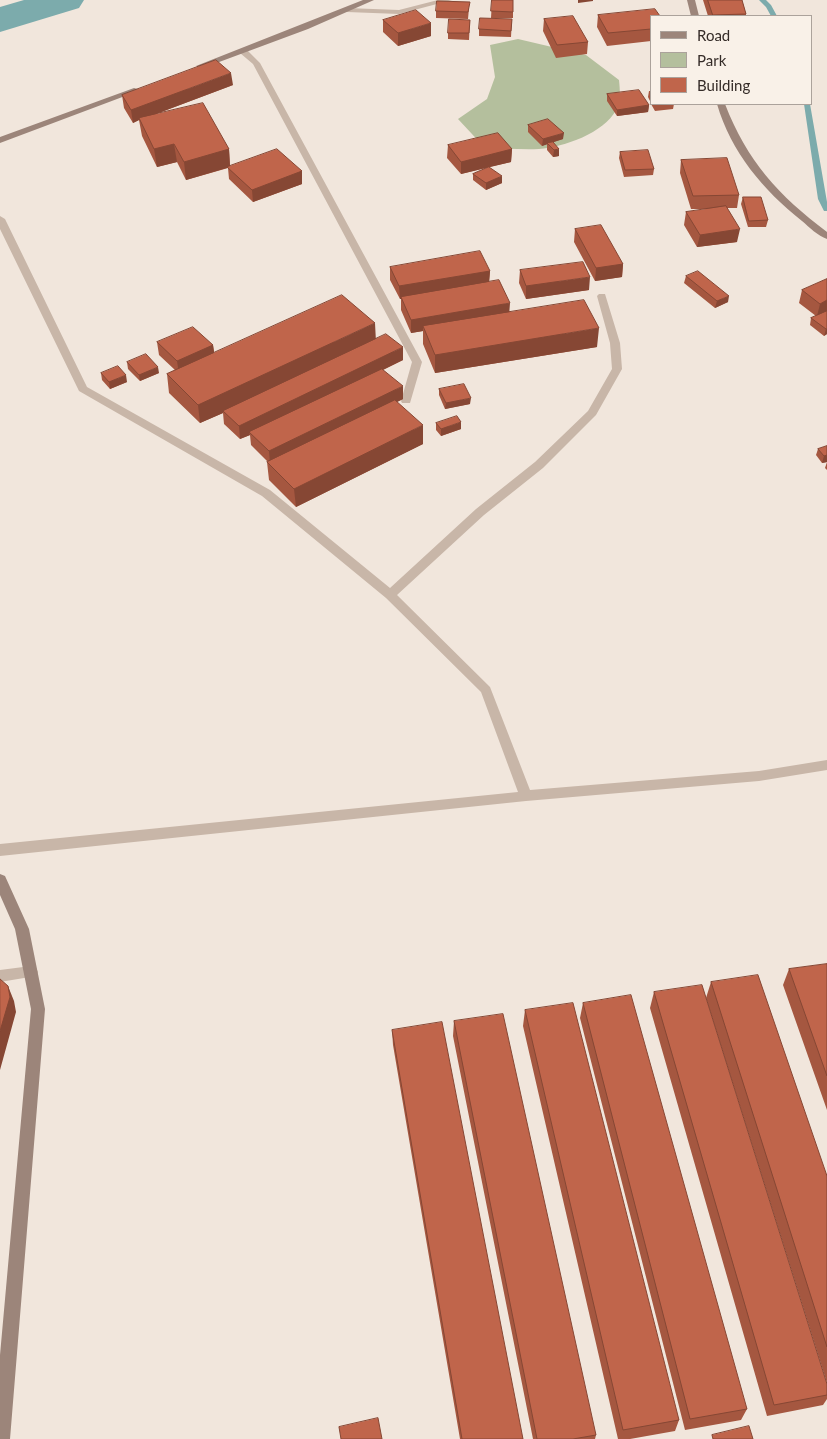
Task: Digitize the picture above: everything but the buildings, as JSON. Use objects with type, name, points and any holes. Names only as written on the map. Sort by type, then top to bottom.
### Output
[{"type":"street","points":[[187,71],[243,51],[370,0]]},
{"type":"street","points":[[347,10],[398,12],[448,0]]},
{"type":"street","points":[[691,0],[695,15]]},
{"type":"street","points":[[243,51],[256,63],[417,362],[406,401]]},
{"type":"street","points":[[0,140],[150,85]]},
{"type":"street","points":[[721,105],[728,126],[744,156],[763,181],[789,208],[827,236]]},
{"type":"street","points":[[0,219],[83,390],[266,493],[390,595],[486,690],[526,796]]},
{"type":"street","points":[[390,595],[480,512],[539,465],[592,413],[617,369],[615,343],[602,296]]},
{"type":"street","points":[[0,850],[526,796],[759,776],[827,765]]},
{"type":"street","points":[[0,880],[22,929],[38,1009],[1,1439]]},
{"type":"street","points":[[0,976],[31,972]]},
{"type":"green space","points":[[518,39],[586,55],[619,80],[619,102],[610,118],[593,132],[571,142],[549,148],[485,148],[458,119],[487,99],[495,77],[490,45]]},
{"type":"waterway","points":[[0,20],[65,0]]},
{"type":"waterway","points":[[762,0],[769,6],[774,15]]},
{"type":"waterway","points":[[807,105],[822,199],[827,209]]}]
